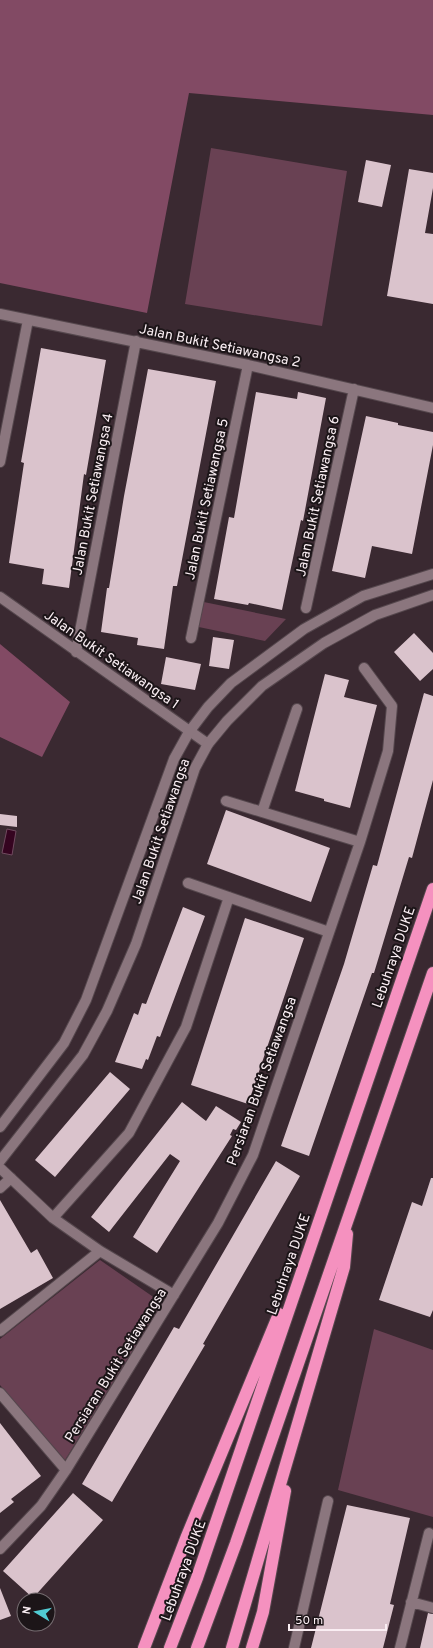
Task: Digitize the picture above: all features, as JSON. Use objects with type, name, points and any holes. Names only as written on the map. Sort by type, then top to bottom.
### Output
[{"type":"highway","name":"Lebuhraya DUKE","points":[[170,1648],[197,1578],[433,889]]},
{"type":"highway","points":[[197,1648],[236,1543],[349,1212],[433,973]]},
{"type":"highway","points":[[144,1648],[190,1529],[323,1207]]},
{"type":"highway","points":[[232,1648],[344,1267],[349,1212]]},
{"type":"highway","points":[[252,1648],[263,1612],[296,1429]]},
{"type":"street","name":"Jalan Bukit Setiawangsa 2","points":[[0,314],[248,365],[433,408]]},
{"type":"street","points":[[0,462],[28,320]]},
{"type":"street","name":"Jalan Bukit Setiawangsa 4","points":[[76,652],[136,341]]},
{"type":"street","name":"Jalan Bukit Setiawangsa 5","points":[[191,638],[248,365]]},
{"type":"street","name":"Jalan Bukit Setiawangsa 6","points":[[306,608],[354,389]]},
{"type":"street","name":"Jalan Bukit Setiawangsa","points":[[0,1127],[64,1043],[86,1000],[174,759],[189,732],[208,707],[231,683],[304,629],[363,596],[433,574]]},
{"type":"street","name":"Jalan Bukit Setiawangsa","points":[[0,1161],[83,1055],[107,1011],[136,944],[195,768],[208,744],[227,721],[262,686],[324,643],[375,615],[433,595]]},
{"type":"street","name":"Jalan Bukit Setiawangsa 1","points":[[0,597],[208,744]]},
{"type":"street","name":"Persiaran Bukit Setiawangsa","points":[[0,1548],[41,1506],[66,1470],[218,1223],[253,1154],[360,842],[388,751],[392,706],[364,668]]},
{"type":"street","points":[[262,812],[297,709]]},
{"type":"street","points":[[226,801],[360,842]]},
{"type":"street","points":[[188,883],[329,932]]},
{"type":"street","points":[[53,1218],[129,1133],[186,1027],[229,897]]},
{"type":"street","points":[[0,1168],[53,1218],[100,1251],[174,1295]]},
{"type":"street","points":[[0,1188],[11,1178]]},
{"type":"street","points":[[0,1331],[100,1251]]},
{"type":"street","points":[[0,1394],[66,1470]]},
{"type":"street","points":[[294,1648],[328,1501]]},
{"type":"street","points":[[400,1648],[429,1533]]},
{"type":"street","points":[[411,1602],[433,1608]]},
{"type":"shaded area","points":[[0,0],[433,0],[433,115],[189,93],[147,313],[0,283]]},
{"type":"shaded area","points":[[211,148],[347,171],[322,326],[185,304]]},
{"type":"shaded area","points":[[199,601],[286,619],[265,641],[194,626]]},
{"type":"shaded area","points":[[0,644],[70,702],[42,757],[0,737]]},
{"type":"shaded area","points":[[7,829],[16,831],[12,855],[2,853]]},
{"type":"shaded area","points":[[100,1260],[162,1303],[65,1460],[0,1385],[0,1339]]},
{"type":"shaded area","points":[[374,1329],[433,1350],[433,1517],[338,1490]]},
{"type":"building","points":[[366,160],[391,165],[382,207],[358,202]]},
{"type":"building","points":[[409,169],[433,173],[433,188],[425,233],[433,234],[433,304],[387,296]]},
{"type":"building","points":[[41,348],[106,360],[86,475],[84,474],[69,588],[42,584],[44,569],[9,563],[24,463],[21,462]]},
{"type":"building","points":[[148,369],[216,381],[177,586],[173,586],[164,649],[137,645],[138,638],[101,632],[107,588],[109,588],[124,496]]},
{"type":"building","points":[[256,392],[297,399],[298,392],[326,398],[303,521],[301,520],[282,610],[249,603],[248,605],[214,599],[229,517],[234,518]]},
{"type":"building","points":[[366,416],[398,423],[398,425],[433,432],[433,445],[412,554],[372,546],[365,578],[332,571]]},
{"type":"building","points":[[414,633],[433,653],[433,669],[420,681],[394,652]]},
{"type":"building","points":[[213,637],[234,640],[229,669],[209,666]]},
{"type":"building","points":[[166,657],[201,664],[195,690],[161,684]]},
{"type":"building","points":[[325,674],[349,680],[344,697],[377,705],[350,808],[295,791]]},
{"type":"building","points":[[424,693],[433,696],[433,780],[412,858],[409,857],[374,973],[372,973],[309,1156],[281,1146],[344,964],[373,865],[377,866]]},
{"type":"building","points":[[226,810],[330,848],[311,902],[207,864]]},
{"type":"building","points":[[0,814],[17,816],[17,827],[0,825]]},
{"type":"building","points":[[183,907],[205,916],[160,1037],[157,1036],[148,1060],[146,1059],[142,1069],[115,1062],[134,1013],[138,1015],[142,1003],[146,1004]]},
{"type":"building","points":[[245,918],[304,938],[248,1104],[191,1085]]},
{"type":"building","points":[[110,1072],[130,1089],[55,1177],[35,1160]]},
{"type":"building","points":[[182,1102],[206,1121],[216,1106],[241,1122],[236,1130],[233,1129],[230,1135],[232,1136],[157,1253],[133,1237],[180,1161],[170,1154],[109,1232],[91,1217]]},
{"type":"building","points":[[276,1161],[300,1176],[203,1344],[205,1345],[112,1502],[82,1484],[174,1327],[179,1329]]},
{"type":"building","points":[[431,1178],[433,1178],[433,1310],[430,1317],[379,1300],[412,1202],[422,1206]]},
{"type":"building","points":[[0,1200],[31,1253],[37,1249],[53,1278],[0,1309]]},
{"type":"building","points":[[0,1423],[41,1476],[11,1499],[14,1502],[0,1513]]},
{"type":"building","points":[[73,1493],[103,1520],[38,1592],[26,1592],[3,1571]]},
{"type":"building","points":[[347,1505],[410,1518],[390,1604],[394,1605],[383,1648],[311,1648]]},
{"type":"building","points":[[0,1588],[11,1616],[0,1620]]},
{"type":"building","points":[[428,1613],[433,1614],[433,1648],[420,1648]]}]
